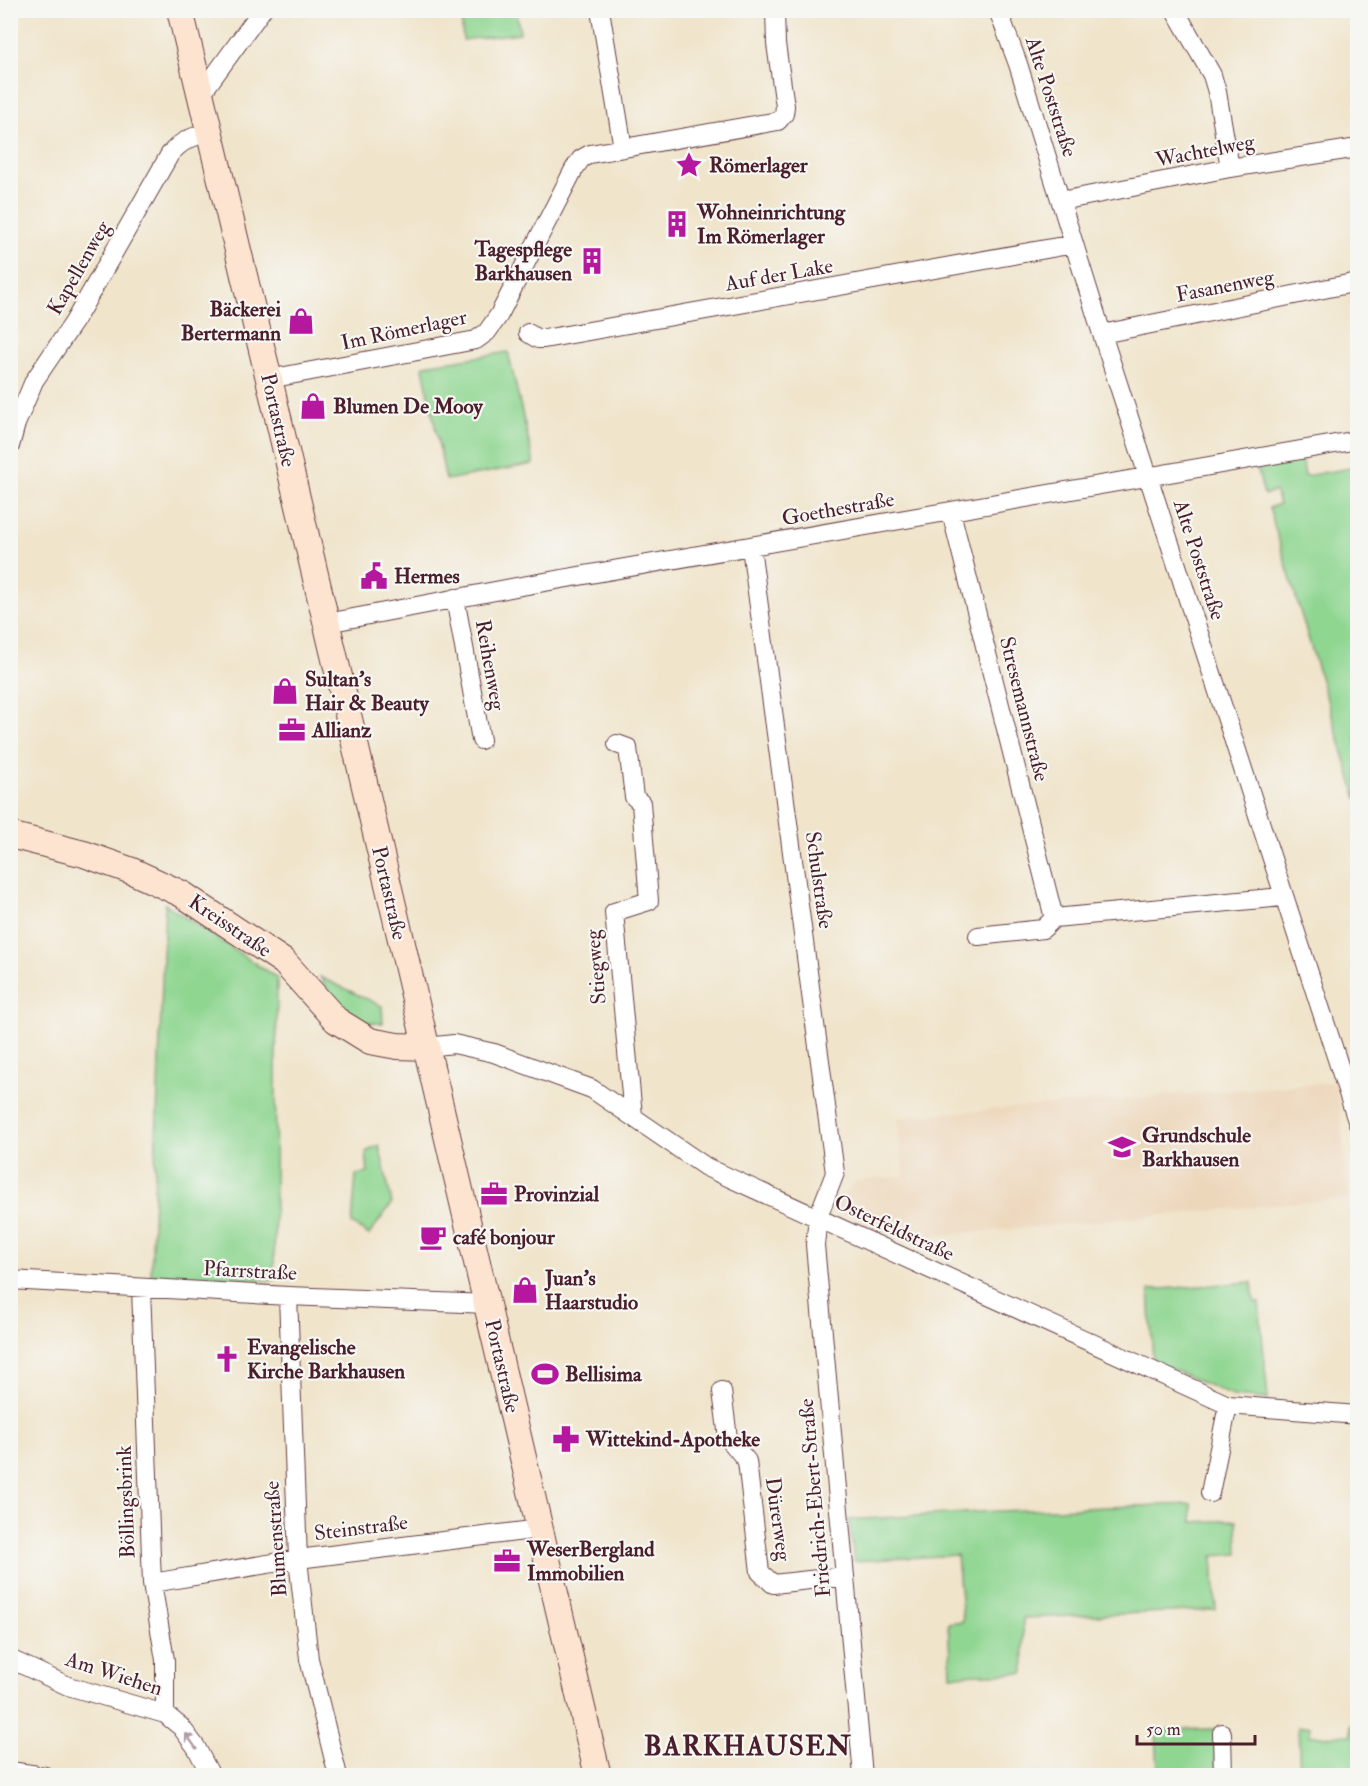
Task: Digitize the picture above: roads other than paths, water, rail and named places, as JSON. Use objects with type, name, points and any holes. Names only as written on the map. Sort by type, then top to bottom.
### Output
[{"type":"main road","name":"Portastraße","points":[[180,10],[199,97],[327,623],[598,1776]]},
{"type":"main road","name":"Kreisstraße","points":[[10,835],[84,854],[122,867],[182,894],[284,962],[336,1020],[370,1041],[397,1046],[426,1047]]},
{"type":"street","points":[[199,97],[262,10]]},
{"type":"street","points":[[600,10],[623,148]]},
{"type":"street","name":"Im Römerlager","points":[[269,379],[476,340],[487,332],[499,315],[581,159],[590,154],[778,121],[784,114],[785,106],[776,44],[775,10]]},
{"type":"street","name":"Alte Poststraße","points":[[998,10],[1018,63],[1102,334],[1358,1124]]},
{"type":"street","points":[[1175,10],[1212,75],[1230,168]]},
{"type":"street","name":"Kapellenweg","points":[[10,446],[16,424],[34,381],[74,321],[170,154],[179,144],[189,138],[209,132]]},
{"type":"street","name":"Wachtelweg","points":[[1061,201],[1230,168],[1358,148]]},
{"type":"street","name":"Auf der Lake","points":[[528,333],[538,339],[544,339],[1074,244]]},
{"type":"street","name":"Fasanenweg","points":[[1102,334],[1358,282]]},
{"type":"street","name":"Goethestraße","points":[[327,623],[455,598],[1358,440]]},
{"type":"street","name":"Stresemannstraße","points":[[951,512],[1054,918]]},
{"type":"street","name":"Schulstraße","points":[[751,547],[835,1173],[818,1217]]},
{"type":"street","name":"Reihenweg","points":[[455,598],[481,740]]},
{"type":"street","name":"Stiegweg","points":[[617,744],[628,748],[633,796],[641,803],[649,902],[614,912],[633,1116]]},
{"type":"street","points":[[978,936],[1043,929],[1054,918],[1283,897]]},
{"type":"street","name":"Osterfeldstraße","points":[[426,1047],[454,1044],[494,1053],[592,1089],[706,1167],[1228,1405],[1358,1415]]},
{"type":"street","name":"Friedrich-Ebert-Straße","points":[[818,1217],[815,1245],[863,1776]]},
{"type":"street","name":"Pfarrstraße","points":[[10,1280],[288,1296],[488,1304]]},
{"type":"street","name":"Böllingsbrink","points":[[141,1288],[152,1583],[165,1660],[165,1714]]},
{"type":"street","name":"Blumenstraße","points":[[288,1296],[298,1559],[309,1659],[338,1776]]},
{"type":"street","name":"Dürerweg","points":[[722,1391],[728,1438],[747,1461],[760,1572],[773,1584],[845,1576]]},
{"type":"street","points":[[1210,1493],[1228,1405]]},
{"type":"street","name":"Steinstraße","points":[[152,1583],[298,1559],[540,1529]]},
{"type":"street","name":"Am Wiehen","points":[[10,1659],[68,1686],[165,1714],[181,1727],[196,1747],[211,1776]]},
{"type":"street","points":[[1222,1733],[1223,1776]]},
{"type":"street","points":[[10,1771],[45,1776]]},
{"type":"place","name":"Römerlager","points":[[689,165]]},
{"type":"place","name":"Wohneinrichtung Im Römerlager","points":[[677,224]]},
{"type":"place","name":"Tagespflege Barkhausen","points":[[592,261]]},
{"type":"place","name":"Bäckerei Bertermann","points":[[301,321]]},
{"type":"place","name":"Blumen De Mooy","points":[[313,406]]},
{"type":"place","name":"Hermes","points":[[374,576]]},
{"type":"place","name":"Sultan's Hair & Beauty","points":[[285,691]]},
{"type":"place","name":"Allianz","points":[[292,730]]},
{"type":"place","name":"Grundschule Barkhausen","points":[[1122,1147]]},
{"type":"place","name":"Provinzial","points":[[494,1194]]},
{"type":"place","name":"café bonjour","points":[[433,1237]]},
{"type":"place","name":"Juan's Haarstudio","points":[[525,1290]]},
{"type":"place","name":"Evangelische Kirche Barkhausen","points":[[227,1359]]},
{"type":"place","name":"Bellisima","points":[[545,1374]]},
{"type":"place","name":"Wittekind-Apotheke","points":[[566,1439]]},
{"type":"place","name":"WeserBergland Immobilien","points":[[507,1561]]},
{"type":"district","name":"BARKHAUSEN","points":[[748,1746]]}]
